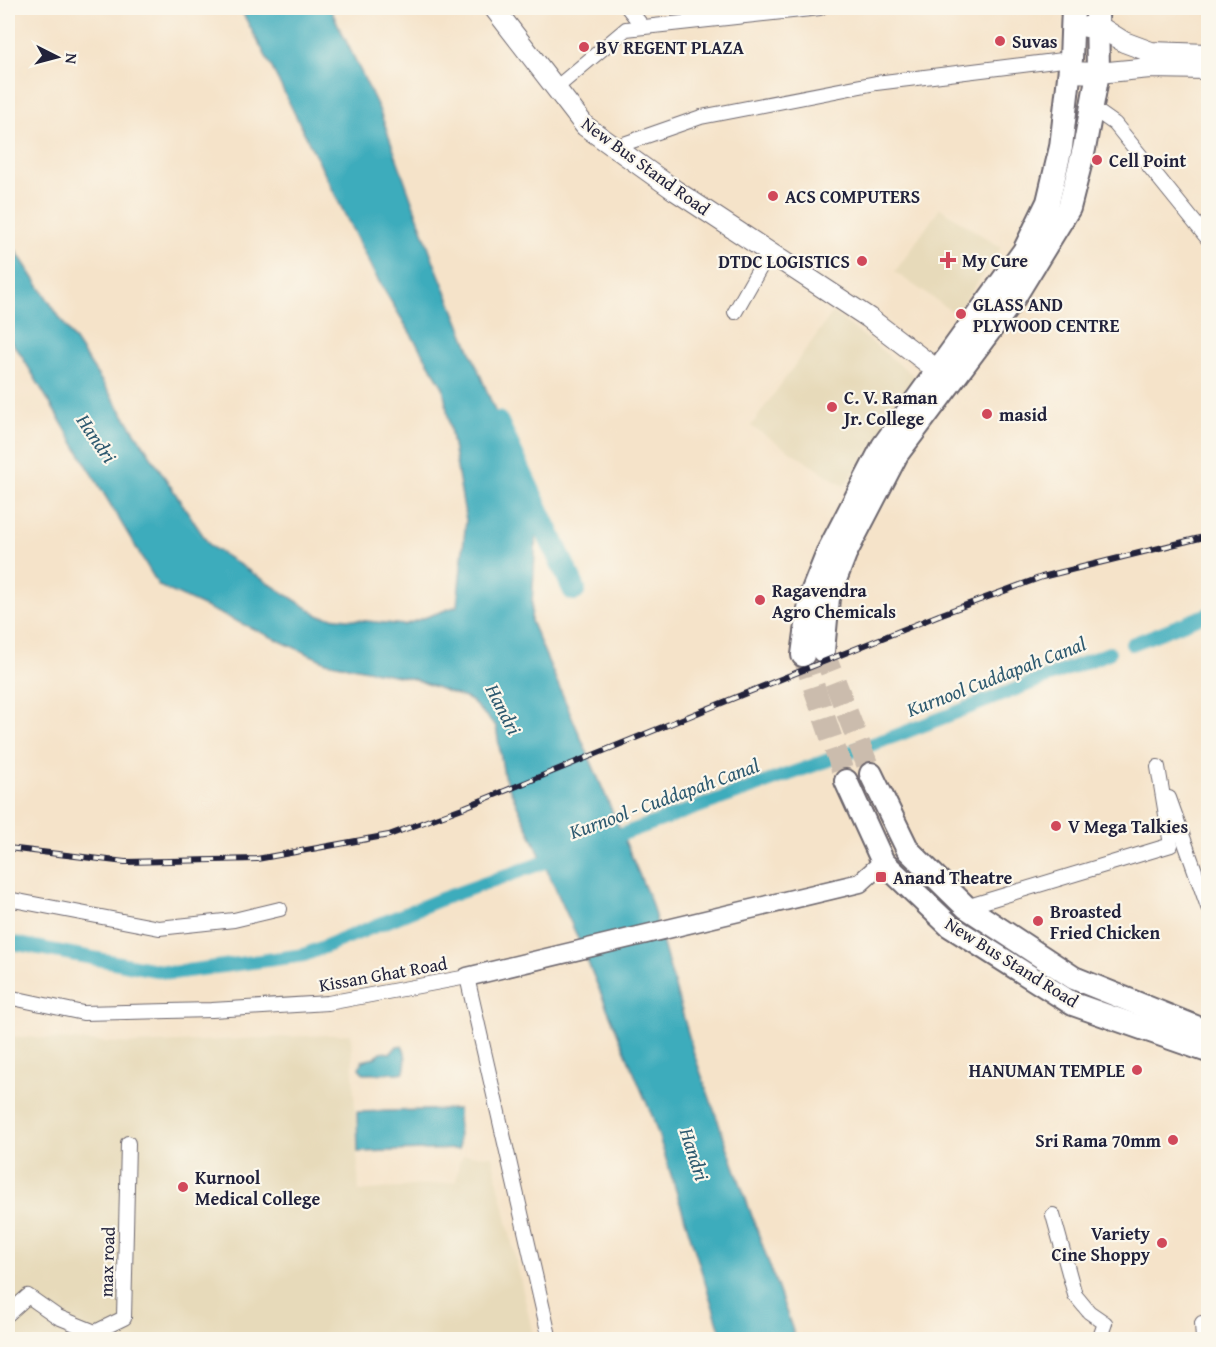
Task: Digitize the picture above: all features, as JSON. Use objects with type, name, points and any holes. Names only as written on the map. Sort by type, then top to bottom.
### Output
[{"type":"main road","name":"New Bus Stand Road","points":[[494,8],[585,126],[676,191],[869,318],[944,377]]},
{"type":"main road","points":[[813,653],[828,598],[845,554],[897,454],[1024,251],[1048,202],[1061,147],[1070,65],[1072,19],[1097,16]]},
{"type":"main road","points":[[1097,16],[1124,42],[1151,52],[1209,54]]},
{"type":"main road","points":[[944,377],[1012,301],[1069,208],[1084,149],[1098,73],[1097,16]]},
{"type":"main road","points":[[1070,65],[1098,73],[1150,68],[1209,69]]},
{"type":"main road","name":"New Bus Stand Road","points":[[871,774],[908,850],[966,907],[1074,978],[1209,1032]]},
{"type":"main road","name":"New Bus Stand Road","points":[[846,781],[884,862],[950,926],[1073,1004],[1209,1051]]},
{"type":"street","points":[[628,8],[643,27]]},
{"type":"street","points":[[556,88],[626,29],[733,12],[820,8]]},
{"type":"street","points":[[615,147],[700,117],[876,83],[1070,65]]},
{"type":"street","points":[[1091,107],[1115,124],[1209,239]]},
{"type":"street","points":[[735,312],[769,252]]},
{"type":"street","points":[[966,907],[1171,845],[1158,767],[1209,907]]},
{"type":"street","points":[[467,977],[860,883],[884,862]]},
{"type":"street","points":[[8,899],[159,928],[234,920],[280,909]]},
{"type":"street","name":"Kissan Ghat Road","points":[[8,997],[83,1013],[212,1010],[328,1003],[467,977],[550,1340]]},
{"type":"street","name":"max road","points":[[8,1314],[28,1296],[58,1317],[95,1332],[124,1318],[129,1143]]},
{"type":"street","points":[[1053,1215],[1075,1295],[1089,1312],[1105,1323],[1099,1340]]},
{"type":"street","points":[[1203,1340],[1202,1323],[1209,1322]]},
{"type":"shaded area","name":"My Cure","points":[[940,208],[1001,248],[956,314],[895,272]]},
{"type":"shaded area","name":"C. V. Raman Jr. College","points":[[833,312],[918,379],[844,486],[751,426]]},
{"type":"shaded area","name":"Kurnool Medical College","points":[[351,1034],[359,1191],[456,1182],[459,1162],[464,1155],[492,1156],[534,1339],[8,1340],[8,1036],[135,1044]]},
{"type":"water","name":"Handri","points":[[240,8],[330,8],[379,109],[434,262],[537,520],[531,621],[651,902],[694,1054],[796,1339],[723,1339],[653,1118],[576,934],[504,776],[496,726],[470,700],[414,679],[326,662],[159,586],[20,353],[8,338],[8,239],[210,546],[320,616],[404,625],[457,606],[466,520],[443,387],[375,275]]},
{"type":"water","points":[[397,1046],[402,1046],[405,1052],[404,1072],[364,1074],[359,1068],[362,1061],[375,1058],[381,1052],[391,1053]]},
{"type":"water","points":[[458,1109],[459,1149],[358,1152],[357,1112]]},
{"type":"waterway","points":[[497,423],[574,589]]},
{"type":"waterway","name":"Kurnool Cuddapah Canal","points":[[1132,644],[1208,614]]},
{"type":"waterway","name":"Kurnool - Cuddapah Canal","points":[[606,840],[898,735],[1109,653]]},
{"type":"waterway","points":[[8,942],[172,973],[304,955],[444,898],[559,857]]},
{"type":"tunnel","points":[[823,651],[871,774]]},
{"type":"tunnel","points":[[803,655],[846,781]]},
{"type":"railway","points":[[8,848],[125,862],[257,859],[389,835],[465,807],[939,615],[1042,577],[1208,536]]},
{"type":"place","name":"Suvas","points":[[1000,41]]},
{"type":"place","name":"BV REGENT PLAZA","points":[[584,47]]},
{"type":"place","name":"Cell Point","points":[[1097,160]]},
{"type":"place","name":"ACS COMPUTERS","points":[[773,196]]},
{"type":"place","name":"My Cure","points":[[948,260]]},
{"type":"place","name":"DTDC LOGISTICS","points":[[862,261]]},
{"type":"place","name":"GLASS AND PLYWOOD CENTRE","points":[[961,314]]},
{"type":"place","name":"C. V. Raman Jr. College","points":[[832,407]]},
{"type":"place","name":"masid","points":[[987,414]]},
{"type":"place","name":"Ragavendra Agro Chemicals","points":[[760,600]]},
{"type":"place","name":"V Mega Talkies","points":[[1056,826]]},
{"type":"place","name":"Anand Theatre","points":[[881,877]]},
{"type":"place","name":"Broasted Fried Chicken","points":[[1038,921]]},
{"type":"place","name":"HANUMAN TEMPLE","points":[[1137,1070]]},
{"type":"place","name":"Sri Rama 70mm","points":[[1173,1140]]},
{"type":"place","name":"Kurnool Medical College","points":[[183,1187]]},
{"type":"place","name":"Variety Cine Shoppy","points":[[1162,1243]]}]
